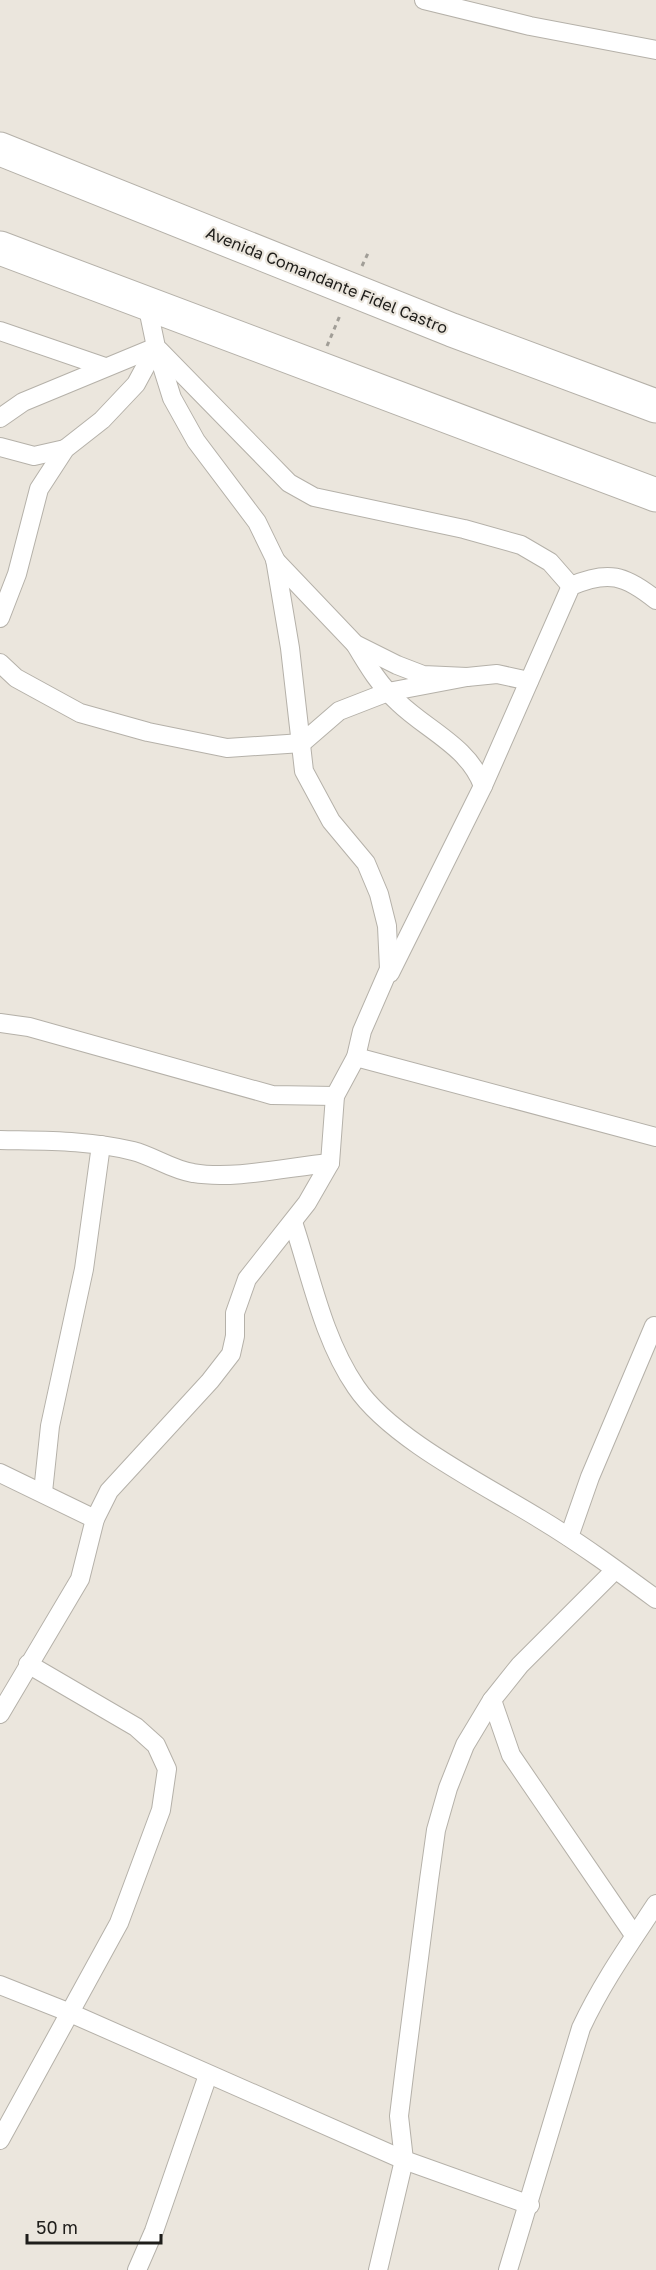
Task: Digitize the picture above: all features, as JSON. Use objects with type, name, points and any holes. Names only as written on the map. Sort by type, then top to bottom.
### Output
[{"type":"highway","name":"Avenida Comandante Fidel Castro","points":[[0,149],[452,330],[656,406]]},
{"type":"highway","points":[[0,248],[656,495]]},
{"type":"street","points":[[424,0],[530,26],[656,50]]},
{"type":"street","points":[[0,1714],[80,1579],[95,1519],[109,1491],[193,1396],[210,1381],[231,1354],[235,1336],[235,1313],[247,1280],[293,1222],[330,1163],[335,1096],[356,1057],[362,1031],[389,969],[387,926],[379,894],[366,863],[331,821],[314,794],[304,771],[290,648],[275,560],[257,522],[196,441],[172,398],[156,346],[147,303]]},
{"type":"street","points":[[0,331],[105,368]]},
{"type":"street","points":[[0,418],[22,402],[156,346]]},
{"type":"street","points":[[0,618],[17,574],[39,489],[65,449],[102,420],[136,384],[156,346]]},
{"type":"street","points":[[156,346],[290,483],[314,497],[464,529],[521,544],[550,562],[571,586]]},
{"type":"street","points":[[0,447],[34,456],[65,449]]},
{"type":"street","points":[[275,560],[355,644],[388,692],[416,719],[467,757],[477,769],[483,786]]},
{"type":"street","points":[[362,1031],[483,786],[571,586],[593,578],[621,577],[656,600]]},
{"type":"street","points":[[355,644],[423,675],[467,677]]},
{"type":"street","points":[[0,663],[8,680],[80,713],[148,732],[228,748],[302,743],[339,711],[388,692],[467,677],[497,674],[529,681]]},
{"type":"street","points":[[0,1023],[29,1027],[273,1095],[335,1096]]},
{"type":"street","points":[[356,1057],[656,1137]]},
{"type":"street","points":[[0,1140],[101,1145],[143,1154],[193,1173],[224,1174],[330,1163]]},
{"type":"street","points":[[43,1492],[50,1426],[84,1269],[101,1145]]},
{"type":"street","points":[[293,1222],[333,1343],[356,1387],[371,1406],[413,1440],[569,1537],[656,1599]]},
{"type":"street","points":[[569,1537],[590,1477],[654,1326]]},
{"type":"street","points":[[0,1473],[95,1519]]},
{"type":"street","points":[[378,2270],[404,2160],[399,2116],[436,1830],[448,1788],[465,1745],[492,1700],[520,1665],[615,1570]]},
{"type":"street","points":[[0,2140],[68,2012],[119,1923],[161,1810],[167,1769],[156,1745],[136,1726],[28,1664]]},
{"type":"street","points":[[492,1700],[511,1755],[634,1935]]},
{"type":"street","points":[[508,2270],[530,2205],[548,2132],[581,2028],[597,1995],[656,1904]]},
{"type":"street","points":[[0,1985],[68,2012],[404,2160],[530,2205]]},
{"type":"street","points":[[137,2270],[154,2231],[208,2075]]},
{"type":"path","points":[[360,272],[369,251]]},
{"type":"path","points":[[324,353],[342,312]]}]
